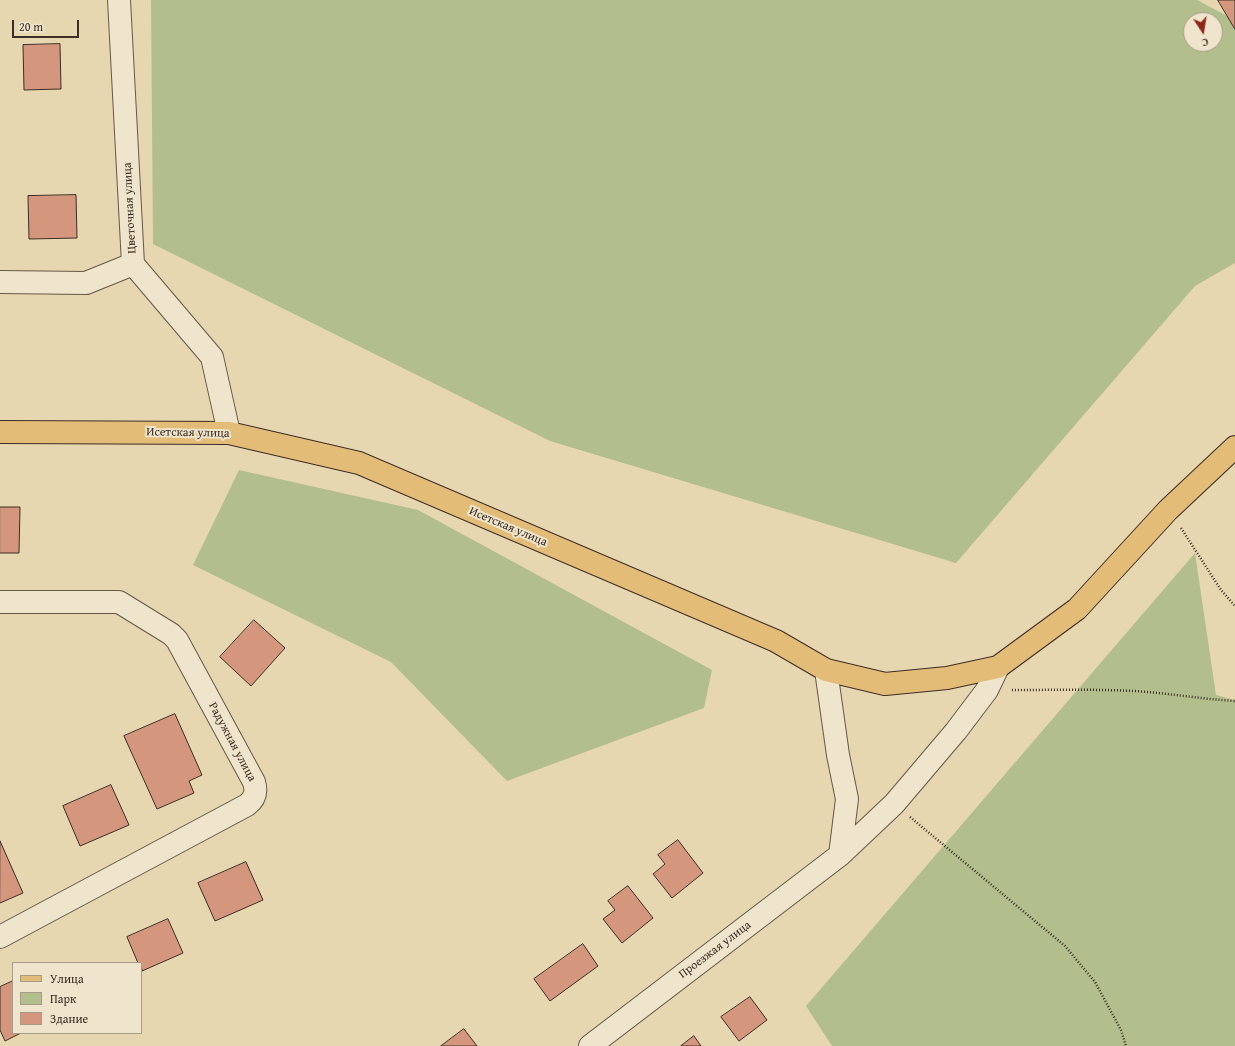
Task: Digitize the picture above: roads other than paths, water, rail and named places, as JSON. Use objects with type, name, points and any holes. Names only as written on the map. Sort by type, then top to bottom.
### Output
[{"type":"main road","name":"Исетская улица","points":[[0,432],[229,433],[359,463],[776,641],[826,670],[885,684],[947,678],[998,667]]},
{"type":"main road","points":[[998,667],[1077,609],[1168,510],[1235,447]]},
{"type":"street","name":"Цветочная улица","points":[[119,0],[133,264],[212,357],[229,433]]},
{"type":"street","points":[[0,282],[86,283],[133,264]]},
{"type":"street","name":"Радужная улица","points":[[0,602],[119,602],[171,634],[177,640],[254,782],[256,792],[254,797],[247,805],[0,937]]},
{"type":"street","name":"Проезжая улица","points":[[590,1046],[840,855],[894,804],[956,731],[987,690],[998,667]]},
{"type":"street","points":[[826,670],[838,755],[847,799],[840,855]]}]
